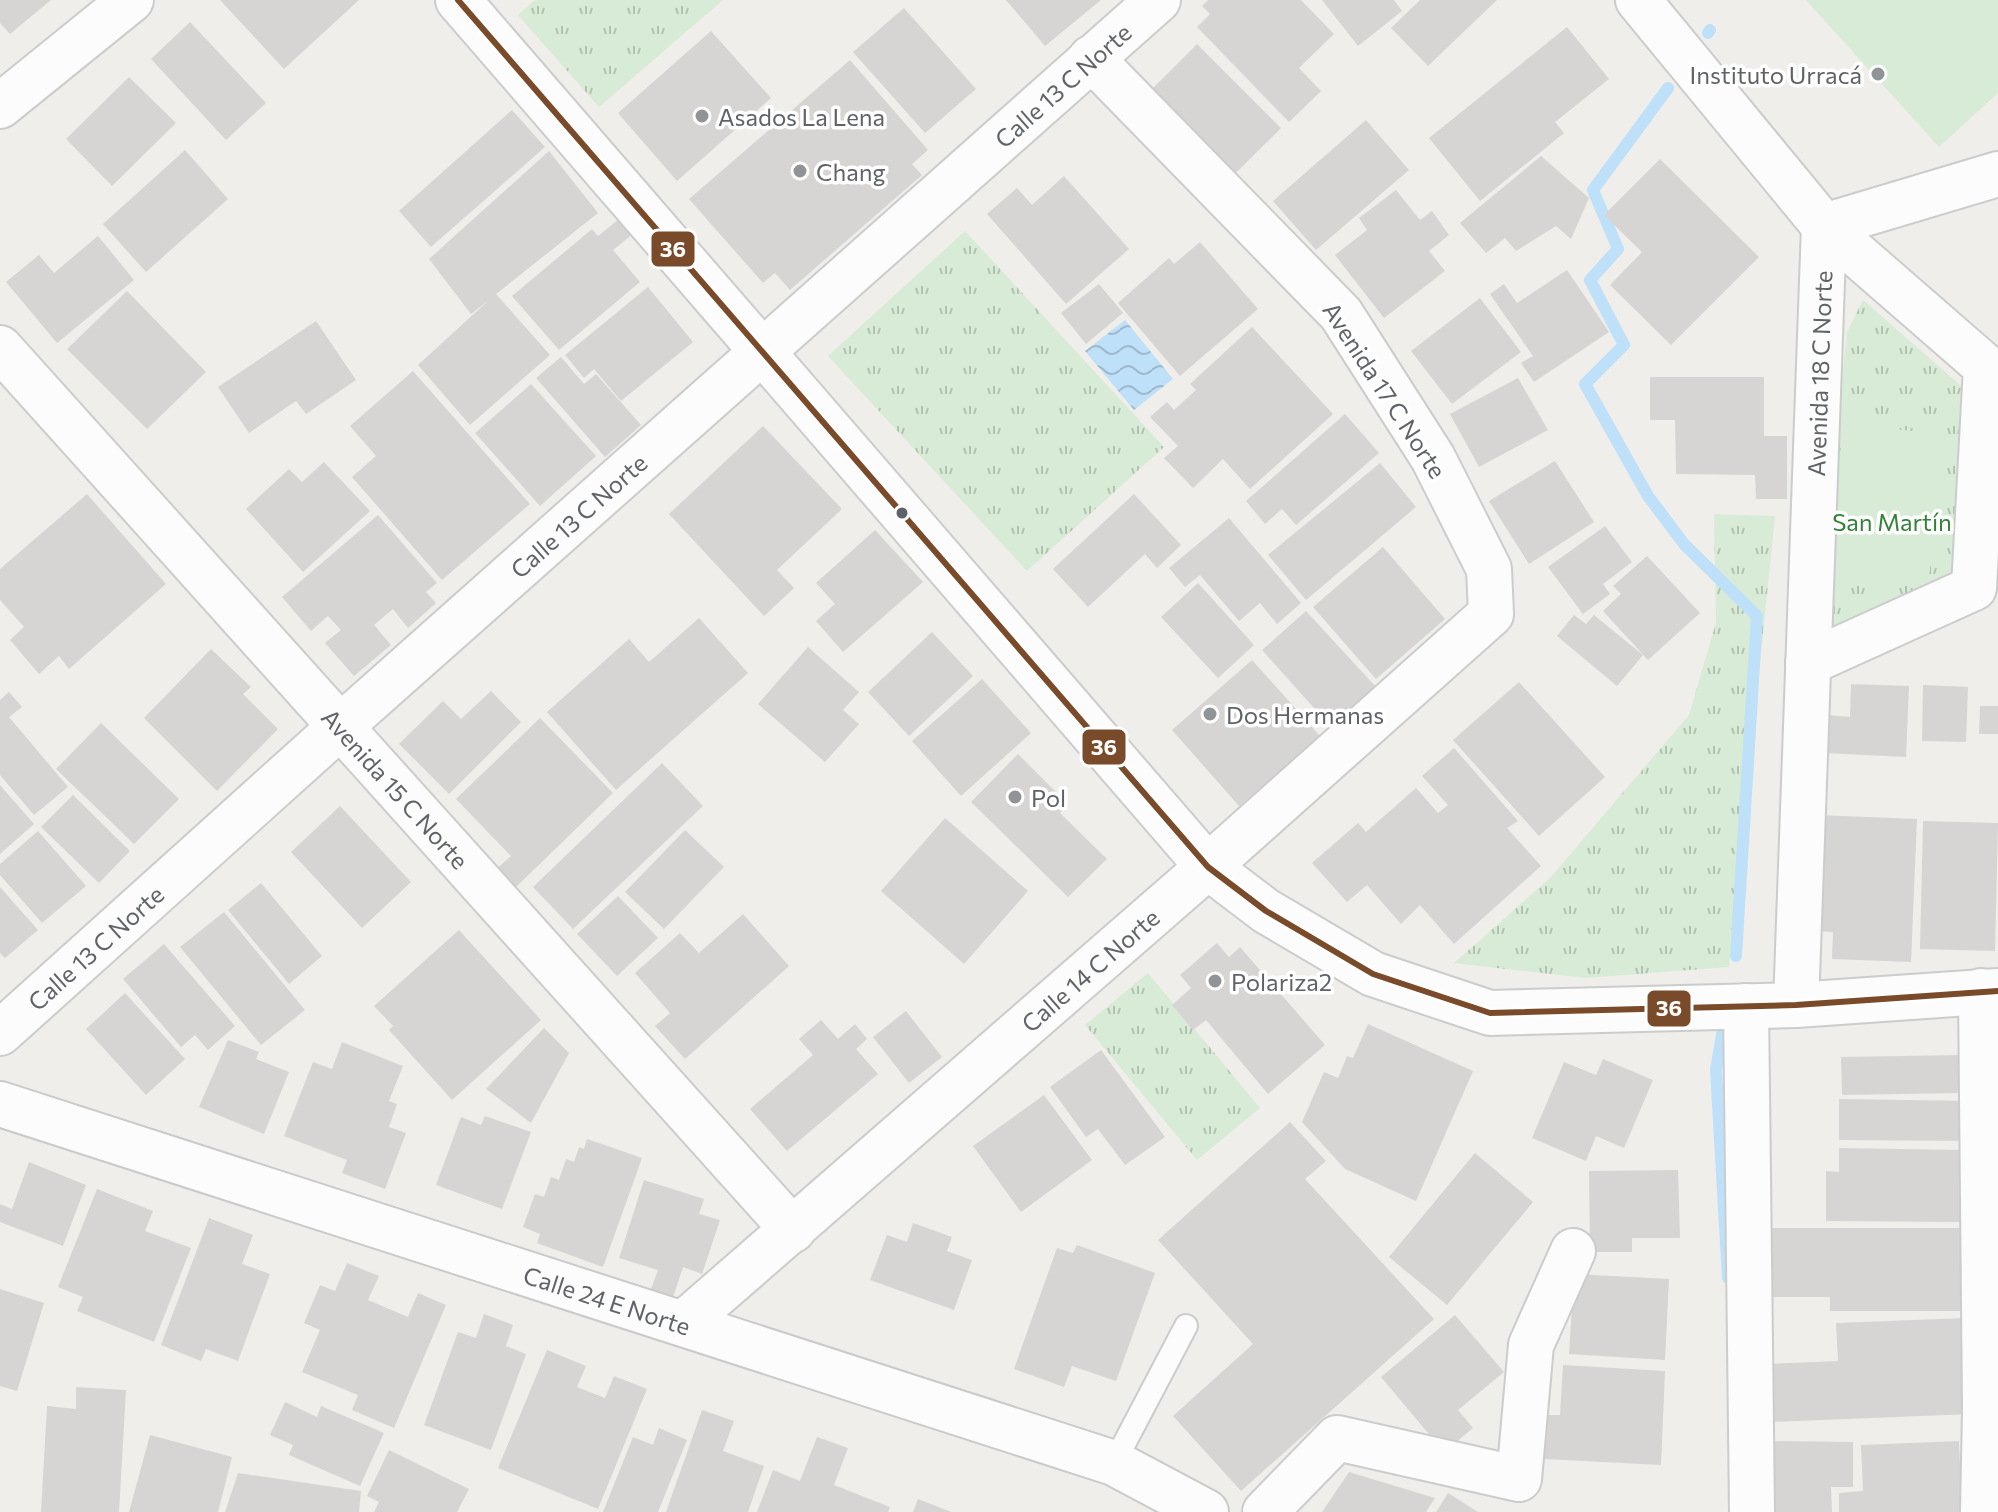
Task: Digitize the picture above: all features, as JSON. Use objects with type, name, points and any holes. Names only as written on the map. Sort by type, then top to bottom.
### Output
[{"type":"street","points":[[0,106],[131,0]]},
{"type":"street","name":"Calle 13 C Norte","points":[[0,1033],[1158,0]]},
{"type":"street","points":[[1638,0],[1824,226],[1986,367],[1974,588],[1808,663]]},
{"type":"street","points":[[470,4],[763,353],[1208,867],[1266,911],[1373,974],[1490,1013],[1796,1005],[1990,991],[1983,1512]]},
{"type":"street","name":"Avenida 17 C Norte","points":[[1091,58],[1341,314],[1433,458],[1489,569],[1491,614]]},
{"type":"street","points":[[1824,226],[1998,174]]},
{"type":"street","name":"Avenida 18 C Norte","points":[[1796,1005],[1824,226]]},
{"type":"street","name":"Avenida 15 C Norte","points":[[0,348],[793,1230]]},
{"type":"street","name":"Calle 14 C Norte","points":[[684,1323],[1208,867],[1491,614]]},
{"type":"street","points":[[1746,1006],[1752,1512]]},
{"type":"street","name":"Calle 24 E Norte","points":[[0,1104],[1114,1463],[1206,1512]]},
{"type":"street","points":[[1265,1512],[1337,1438],[1519,1479],[1531,1345],[1573,1251]]},
{"type":"lane","points":[[1114,1463],[1186,1326]]},
{"type":"green space","points":[[535,0],[723,0],[599,107],[518,15]]},
{"type":"green space","points":[[1806,0],[1998,0],[1998,93],[1939,147]]},
{"type":"green space","points":[[965,231],[1164,447],[1027,571],[828,356]]},
{"type":"green space","name":"San Martín","points":[[1863,300],[1967,391],[1951,586],[1814,647],[1847,332]]},
{"type":"green space","points":[[1845,423],[1946,435],[1928,586],[1828,575]]},
{"type":"green space","points":[[1714,514],[1775,516],[1729,967],[1586,978],[1454,963],[1551,877],[1689,715],[1716,623]]},
{"type":"green space","points":[[1148,973],[1260,1108],[1197,1160],[1085,1025]]},
{"type":"water","points":[[1125,320],[1173,379],[1134,410],[1085,351]]},
{"type":"building","points":[[0,0],[51,0],[10,34],[0,23]]},
{"type":"building","points":[[220,0],[359,0],[284,69]]},
{"type":"building","points":[[1006,0],[1101,0],[1045,46]]},
{"type":"building","points":[[1208,0],[1301,0],[1334,34],[1299,68],[1321,91],[1289,122],[1197,27],[1210,14],[1202,6]]},
{"type":"building","points":[[1322,0],[1394,0],[1402,11],[1358,46]]},
{"type":"building","points":[[1420,0],[1497,0],[1428,66],[1391,28]]},
{"type":"building","points":[[904,8],[976,89],[925,133],[853,52]]},
{"type":"building","points":[[190,22],[266,103],[226,140],[151,59]]},
{"type":"building","points":[[1567,27],[1609,79],[1555,122],[1564,133],[1480,201],[1429,138]]},
{"type":"building","points":[[711,31],[771,98],[677,181],[618,113]]},
{"type":"building","points":[[1197,44],[1281,128],[1232,177],[1148,93]]},
{"type":"building","points":[[850,60],[928,150],[912,164],[922,175],[790,290],[775,273],[763,283],[689,199]]},
{"type":"building","points":[[129,77],[176,123],[112,186],[66,139]]},
{"type":"building","points":[[512,110],[545,147],[431,247],[399,211]]},
{"type":"building","points":[[1366,120],[1409,170],[1316,250],[1273,201]]},
{"type":"building","points":[[185,150],[228,199],[146,272],[103,224]]},
{"type":"building","points":[[549,151],[598,213],[496,294],[550,355],[470,425],[418,365],[489,300],[471,314],[429,259]]},
{"type":"building","points":[[1541,156],[1589,198],[1571,239],[1556,226],[1516,251],[1505,238],[1486,253],[1460,223]]},
{"type":"building","points":[[1660,159],[1759,257],[1671,345],[1610,285],[1642,252],[1604,215]]},
{"type":"building","points":[[1064,176],[1129,249],[1066,304],[987,214],[1017,188],[1032,205]]},
{"type":"building","points":[[1396,190],[1420,220],[1432,211],[1449,235],[1429,251],[1445,271],[1384,318],[1335,255],[1367,230],[1359,218]]},
{"type":"building","points":[[619,219],[633,234],[613,250],[640,282],[559,350],[512,296],[592,229],[598,236]]},
{"type":"building","points":[[98,236],[134,280],[57,343],[6,282],[39,255],[54,273]]},
{"type":"building","points":[[1200,242],[1258,309],[1180,376],[1118,303],[1169,258],[1174,264]]},
{"type":"building","points":[[1567,270],[1609,332],[1534,382],[1521,363],[1533,356],[1490,294],[1504,284],[1517,303]]},
{"type":"building","points":[[1099,284],[1123,313],[1086,344],[1061,313]]},
{"type":"building","points":[[648,287],[693,342],[621,401],[594,369],[584,378],[565,355]]},
{"type":"building","points":[[127,291],[206,372],[147,429],[67,349]]},
{"type":"building","points":[[1480,298],[1521,352],[1452,404],[1411,351]]},
{"type":"building","points":[[316,321],[356,380],[306,414],[296,401],[249,433],[218,387]]},
{"type":"building","points":[[1252,327],[1333,414],[1250,489],[1223,459],[1193,488],[1164,458],[1178,446],[1150,417],[1167,402],[1174,410],[1196,390],[1190,384]]},
{"type":"building","points":[[561,357],[584,384],[596,374],[641,425],[605,457],[536,378]]},
{"type":"building","points":[[413,371],[530,504],[442,580],[352,477],[376,456],[350,426]]},
{"type":"building","points":[[1650,377],[1764,377],[1764,436],[1787,436],[1787,499],[1756,499],[1755,475],[1676,474],[1675,420],[1650,420]]},
{"type":"building","points":[[1518,378],[1548,430],[1479,467],[1450,414]]},
{"type":"building","points":[[531,384],[596,456],[540,506],[475,433]]},
{"type":"building","points":[[1345,414],[1379,453],[1296,525],[1282,509],[1265,524],[1246,501]]},
{"type":"building","points":[[763,426],[842,509],[777,570],[794,588],[764,616],[669,514]]},
{"type":"building","points":[[1555,461],[1594,522],[1529,564],[1489,501]]},
{"type":"building","points":[[324,462],[370,511],[303,572],[246,509],[289,469],[302,482]]},
{"type":"building","points":[[1380,463],[1416,507],[1306,600],[1268,555]]},
{"type":"building","points":[[87,494],[166,584],[69,669],[59,656],[39,674],[10,640],[24,627],[0,600],[0,569]]},
{"type":"building","points":[[1134,494],[1181,545],[1157,568],[1145,554],[1088,607],[1053,569]]},
{"type":"building","points":[[378,515],[437,583],[426,592],[436,603],[408,628],[393,609],[374,625],[391,645],[354,676],[325,643],[341,630],[328,616],[311,631],[282,597]]},
{"type":"building","points":[[1229,518],[1301,603],[1277,624],[1260,603],[1239,621],[1200,575],[1185,587],[1169,568]]},
{"type":"building","points":[[1605,526],[1632,562],[1603,584],[1610,594],[1583,614],[1548,567]]},
{"type":"building","points":[[875,530],[923,582],[843,652],[816,621],[835,604],[816,583]]},
{"type":"building","points":[[1383,547],[1445,619],[1376,679],[1313,607]]},
{"type":"building","points":[[1647,556],[1700,613],[1648,660],[1603,611],[1621,594],[1613,586]]},
{"type":"building","points":[[1198,583],[1254,645],[1218,678],[1161,617]]},
{"type":"building","points":[[1306,611],[1376,687],[1332,728],[1262,650]]},
{"type":"building","points":[[1574,615],[1586,624],[1594,615],[1643,655],[1617,686],[1557,636]]},
{"type":"building","points":[[699,618],[748,673],[616,790],[547,712],[629,639],[649,662]]},
{"type":"building","points":[[932,632],[973,676],[909,736],[868,692]]},
{"type":"building","points":[[808,647],[859,692],[843,710],[859,724],[825,762],[758,704]]},
{"type":"building","points":[[211,649],[251,687],[243,694],[278,729],[217,791],[144,718]]},
{"type":"building","points":[[1252,660],[1320,736],[1239,806],[1172,730]]},
{"type":"building","points":[[982,679],[1031,733],[961,796],[912,741]]},
{"type":"building","points":[[1519,682],[1605,777],[1539,836],[1453,740]]},
{"type":"building","points":[[1851,684],[1909,686],[1906,757],[1825,753],[1826,715],[1850,717]]},
{"type":"building","points":[[1923,685],[1968,687],[1966,742],[1922,741]]},
{"type":"building","points":[[491,691],[521,722],[449,794],[399,744],[443,701],[461,719]]},
{"type":"building","points":[[9,692],[22,707],[9,717],[68,787],[34,815],[0,775],[0,700]]},
{"type":"building","points":[[1980,706],[1998,706],[1998,734],[1979,734]]},
{"type":"building","points":[[540,718],[613,793],[514,889],[495,870],[511,856],[456,799]]},
{"type":"building","points":[[101,723],[179,799],[134,844],[56,769]]},
{"type":"building","points":[[1454,748],[1518,821],[1507,828],[1541,866],[1454,944],[1420,905],[1401,924],[1367,885],[1347,902],[1312,863],[1358,823],[1366,832],[1416,788],[1438,813],[1448,805],[1422,776]]},
{"type":"building","points":[[1018,754],[1068,804],[1060,813],[1107,859],[1068,897],[971,802]]},
{"type":"building","points":[[662,763],[703,806],[573,929],[533,887]]},
{"type":"building","points":[[0,785],[34,824],[0,854]]},
{"type":"building","points":[[73,795],[130,851],[99,883],[41,827]]},
{"type":"building","points":[[340,806],[411,882],[362,928],[291,852]]},
{"type":"building","points":[[1817,815],[1917,819],[1911,962],[1832,959],[1833,932],[1813,931]]},
{"type":"building","points":[[945,818],[1028,891],[964,964],[881,891]]},
{"type":"building","points":[[1923,821],[1998,823],[1995,951],[1920,949]]},
{"type":"building","points":[[685,830],[724,867],[664,929],[625,892]]},
{"type":"building","points":[[38,831],[86,886],[42,923],[0,875],[0,864]]},
{"type":"building","points":[[261,883],[322,956],[289,984],[228,910]]},
{"type":"building","points":[[0,887],[38,930],[5,958],[0,953]]},
{"type":"building","points":[[618,896],[658,938],[617,976],[577,934]]},
{"type":"building","points":[[224,912],[305,1010],[261,1045],[180,947]]},
{"type":"building","points":[[743,914],[789,966],[685,1059],[655,1026],[670,1013],[635,973],[680,933],[699,953]]},
{"type":"building","points":[[459,930],[541,1020],[452,1100],[389,1030],[393,1026],[374,1006]]},
{"type":"building","points":[[1217,943],[1229,957],[1240,947],[1325,1045],[1268,1094],[1206,1020],[1193,1030],[1172,1005],[1191,988],[1180,975]]},
{"type":"building","points":[[164,944],[235,1026],[208,1050],[195,1035],[181,1047],[123,979]]},
{"type":"building","points":[[125,993],[185,1059],[146,1095],[86,1029]]},
{"type":"building","points":[[906,1011],[942,1057],[909,1083],[873,1037]]},
{"type":"building","points":[[821,1020],[838,1039],[855,1024],[867,1039],[856,1049],[878,1074],[787,1151],[750,1109],[813,1055],[799,1039]]},
{"type":"building","points":[[1368,1024],[1473,1071],[1416,1201],[1345,1169],[1302,1122],[1324,1072],[1338,1078],[1347,1056],[1353,1058]]},
{"type":"building","points":[[544,1028],[569,1053],[531,1123],[486,1089]]},
{"type":"building","points":[[228,1040],[259,1052],[256,1059],[289,1072],[264,1134],[199,1107]]},
{"type":"building","points":[[342,1042],[403,1066],[389,1101],[397,1104],[389,1127],[406,1133],[385,1189],[342,1173],[347,1160],[284,1136],[313,1062],[332,1069]]},
{"type":"building","points":[[1101,1050],[1165,1137],[1125,1165],[1098,1129],[1086,1137],[1050,1087]]},
{"type":"building","points":[[1962,1055],[1962,1093],[1842,1095],[1841,1057]]},
{"type":"building","points":[[1603,1059],[1653,1080],[1624,1148],[1596,1136],[1586,1161],[1532,1138],[1564,1062],[1596,1075]]},
{"type":"building","points":[[1044,1095],[1092,1160],[1021,1212],[973,1146]]},
{"type":"building","points":[[1839,1099],[1974,1101],[1973,1141],[1839,1140]]},
{"type":"building","points":[[485,1116],[531,1132],[502,1209],[436,1185],[461,1117],[481,1125]]},
{"type":"building","points":[[1290,1122],[1326,1161],[1305,1179],[1434,1319],[1241,1491],[1173,1416],[1253,1344],[1158,1240]]},
{"type":"building","points":[[587,1139],[642,1158],[603,1267],[537,1243],[540,1234],[523,1227],[535,1194],[544,1197],[551,1177],[559,1180],[566,1159],[574,1162],[579,1147],[584,1149]]},
{"type":"building","points":[[1839,1148],[1962,1150],[1961,1222],[1826,1221],[1826,1171],[1839,1172]]},
{"type":"building","points":[[1475,1153],[1533,1202],[1447,1305],[1389,1257]]},
{"type":"building","points":[[29,1162],[86,1185],[63,1246],[0,1222],[0,1204],[12,1209]]},
{"type":"building","points":[[1678,1170],[1680,1238],[1632,1238],[1632,1252],[1590,1252],[1589,1171]]},
{"type":"building","points":[[644,1180],[704,1199],[699,1214],[720,1220],[702,1274],[683,1267],[673,1297],[651,1289],[658,1270],[619,1258]]},
{"type":"building","points":[[97,1189],[153,1211],[145,1231],[191,1248],[154,1342],[77,1311],[83,1297],[58,1287]]},
{"type":"building","points":[[209,1218],[253,1235],[242,1264],[270,1274],[238,1361],[206,1349],[201,1361],[161,1345]]},
{"type":"building","points":[[913,1223],[952,1237],[947,1251],[972,1260],[954,1310],[870,1280],[887,1235],[907,1242]]},
{"type":"building","points":[[1771,1228],[1971,1228],[1971,1311],[1830,1311],[1830,1297],[1771,1297]]},
{"type":"building","points":[[1077,1245],[1155,1273],[1116,1381],[1072,1366],[1064,1387],[1014,1369],[1057,1248],[1073,1253]]},
{"type":"building","points":[[347,1263],[379,1276],[368,1300],[408,1317],[418,1293],[446,1305],[394,1428],[352,1410],[358,1395],[302,1372],[320,1330],[304,1323],[320,1285],[335,1291]]},
{"type":"building","points":[[1574,1274],[1669,1279],[1665,1360],[1569,1354]]},
{"type":"building","points":[[0,1289],[44,1303],[17,1391],[0,1386]]},
{"type":"building","points":[[484,1314],[513,1325],[506,1346],[526,1354],[491,1450],[424,1425],[458,1332],[476,1338]]},
{"type":"building","points":[[1455,1315],[1504,1372],[1458,1410],[1473,1428],[1444,1452],[1381,1377]]},
{"type":"building","points":[[1966,1318],[1971,1414],[1770,1422],[1767,1364],[1838,1361],[1836,1323]]},
{"type":"building","points":[[547,1350],[586,1366],[577,1387],[605,1398],[614,1376],[647,1389],[598,1509],[498,1468]]},
{"type":"building","points":[[1563,1365],[1665,1371],[1661,1465],[1544,1459],[1546,1415],[1560,1415]]},
{"type":"building","points":[[76,1387],[126,1390],[119,1512],[41,1512],[47,1406],[76,1409]]},
{"type":"building","points":[[285,1402],[317,1417],[321,1406],[384,1433],[360,1486],[289,1455],[293,1445],[270,1435]]},
{"type":"building","points":[[702,1410],[734,1421],[723,1451],[764,1466],[748,1512],[666,1512]]},
{"type":"building","points":[[659,1428],[687,1440],[658,1512],[603,1512],[633,1437],[653,1445]]},
{"type":"building","points":[[150,1435],[232,1457],[218,1512],[129,1512]]},
{"type":"building","points":[[817,1437],[848,1448],[834,1485],[890,1507],[888,1512],[757,1512],[773,1470],[800,1481]]},
{"type":"building","points":[[1769,1441],[1853,1442],[1853,1487],[1831,1487],[1832,1512],[1770,1512]]},
{"type":"building","points":[[1959,1441],[1962,1512],[1839,1512],[1839,1493],[1863,1491],[1861,1445]]},
{"type":"building","points":[[389,1450],[469,1489],[457,1512],[374,1512],[379,1502],[367,1496]]},
{"type":"building","points":[[1349,1472],[1435,1498],[1426,1512],[1322,1512]]},
{"type":"building","points":[[238,1473],[361,1491],[359,1512],[225,1512]]},
{"type":"building","points":[[1448,1493],[1478,1512],[1436,1512]]},
{"type":"building","points":[[918,1499],[951,1512],[913,1512]]},
{"type":"waterway","points":[[1668,88],[1593,190],[1618,249],[1590,280],[1624,345],[1585,384],[1648,496],[1684,544],[1757,616],[1736,956]]},
{"type":"waterway","points":[[1724,1022],[1716,1070],[1728,1278]]},
{"type":"transit line","name":"36","points":[[458,0],[1208,867],[1266,911],[1373,974],[1490,1013],[1796,1005],[1998,991]]},
{"type":"place","name":"Instituto Urracá","points":[[1878,74]]},
{"type":"place","name":"Asados La Lena","points":[[702,116]]},
{"type":"place","name":"Chang","points":[[800,171]]},
{"type":"place","name":"Dos Hermanas","points":[[1210,714]]},
{"type":"place","name":"Pol","points":[[1015,797]]},
{"type":"place","name":"Polariza2","points":[[1215,981]]}]
